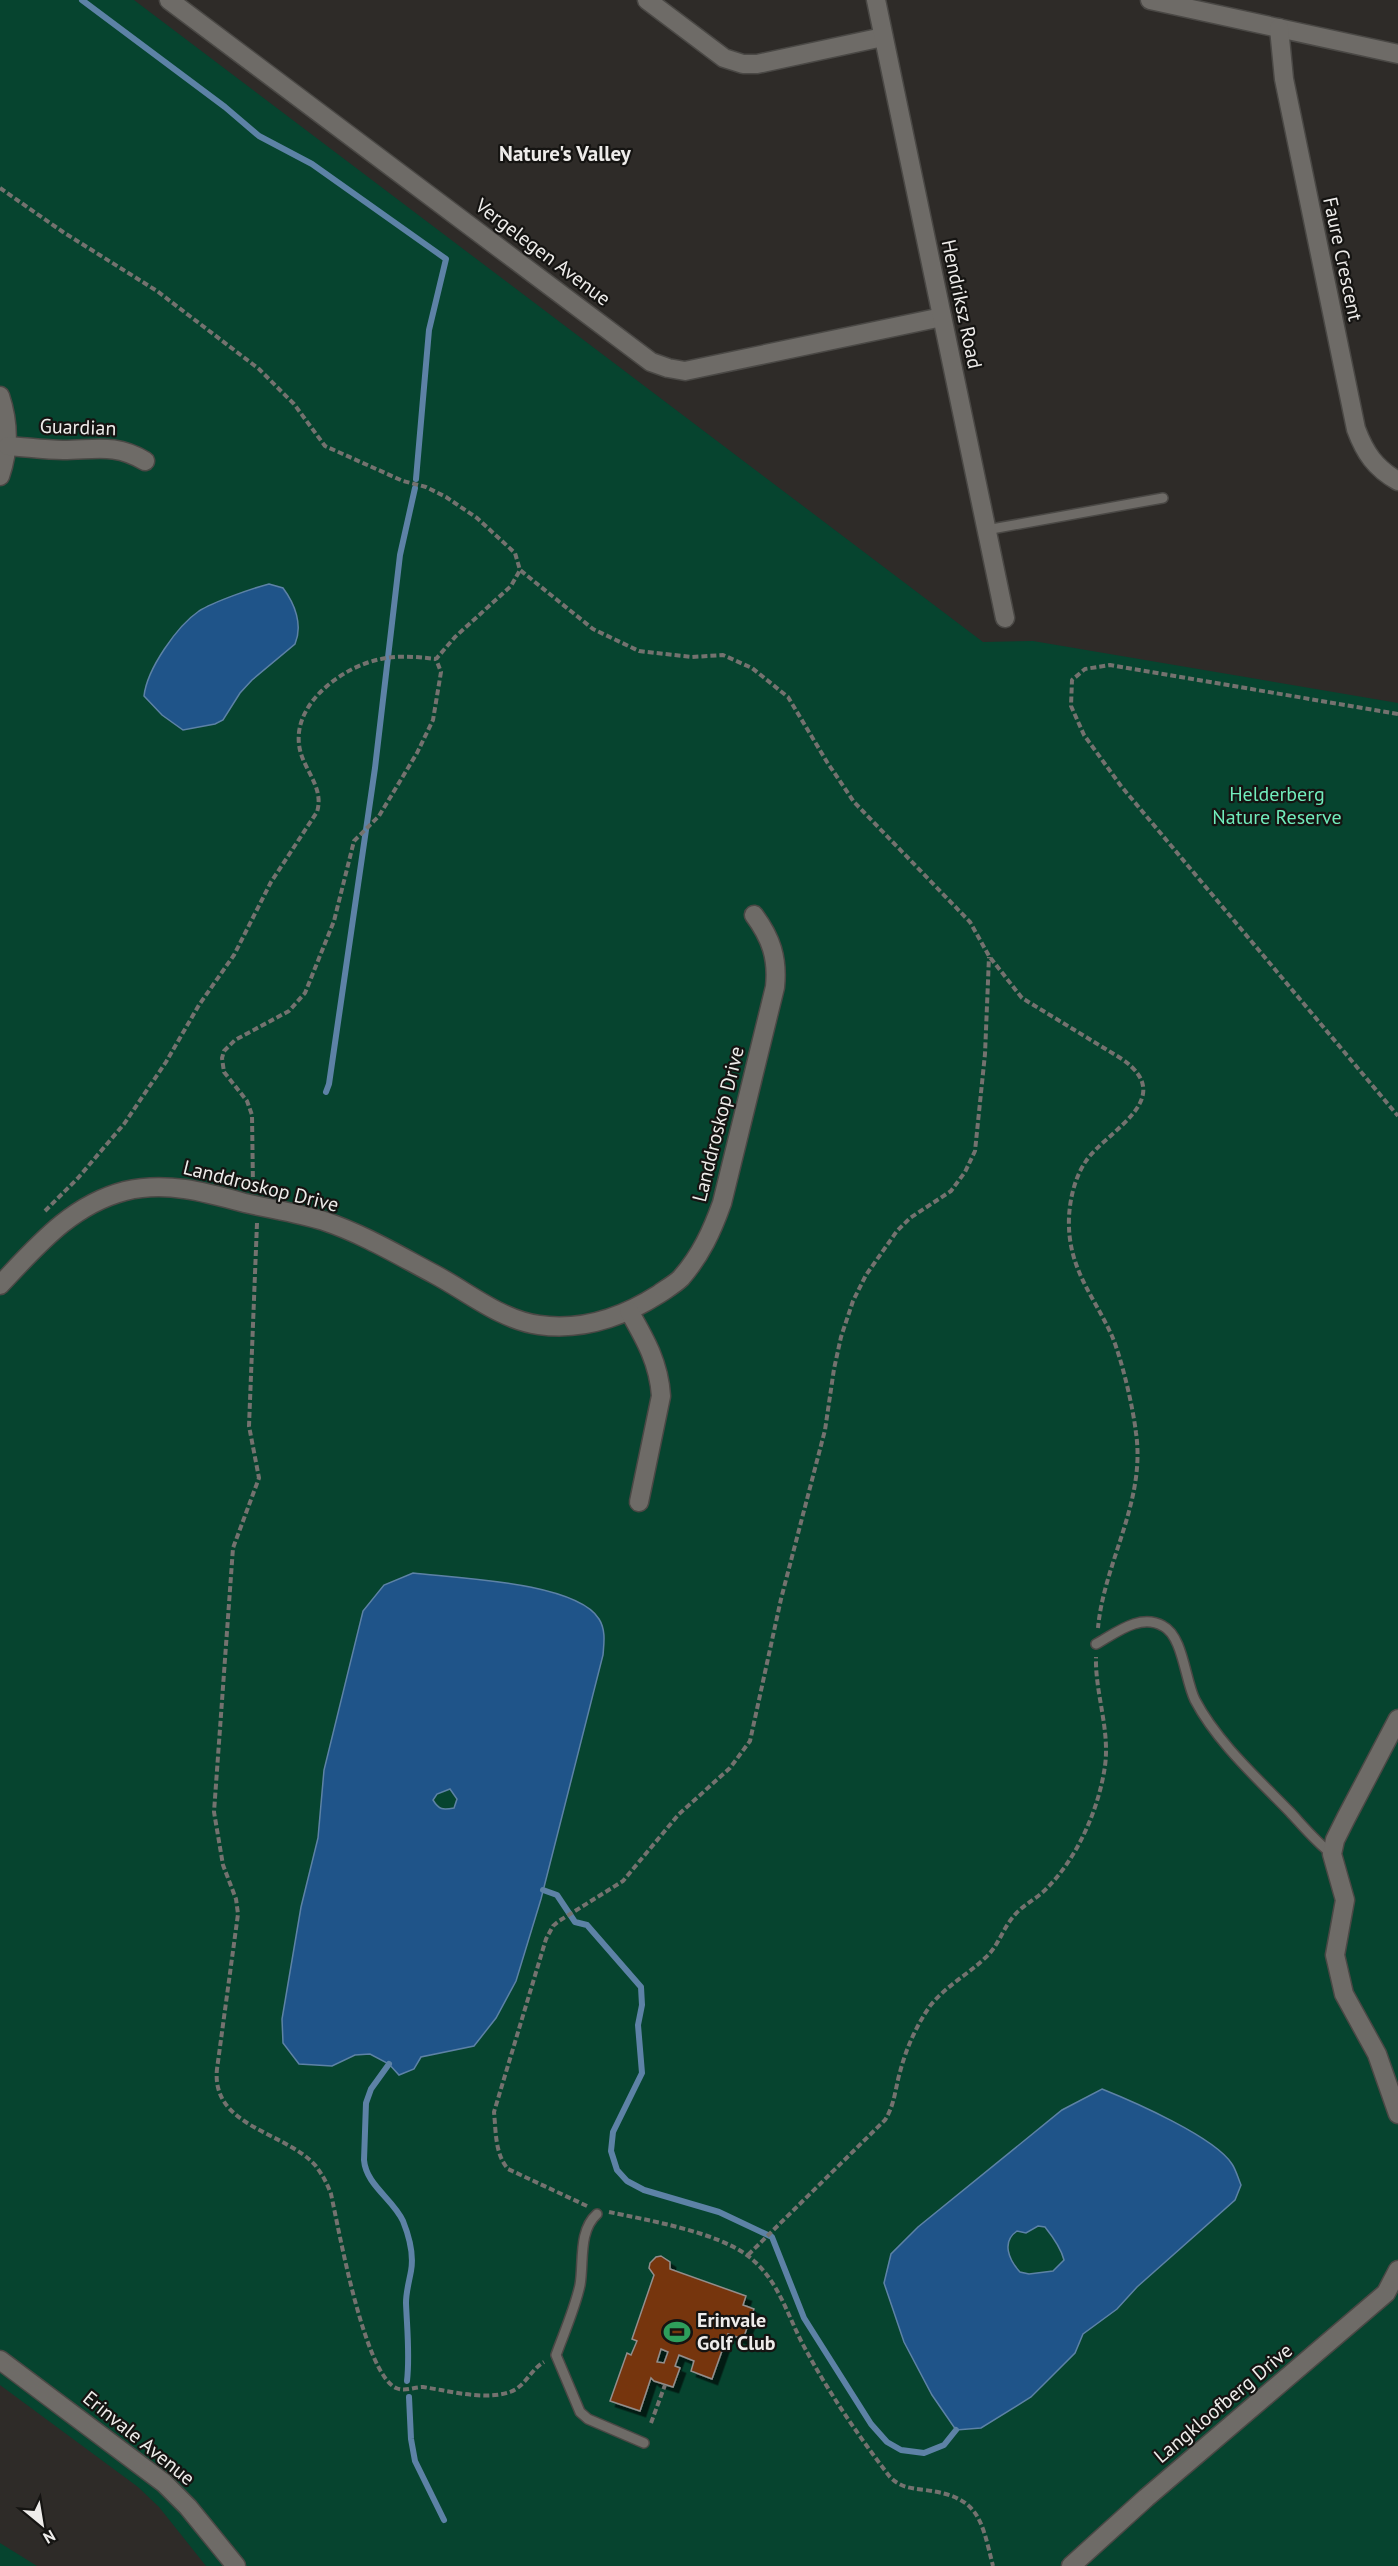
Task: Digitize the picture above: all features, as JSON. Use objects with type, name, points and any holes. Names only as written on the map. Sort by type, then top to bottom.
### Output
[{"type":"street","points":[[647,0],[724,58],[743,64],[757,64],[883,37]]},
{"type":"street","name":"Hendriksz Road","points":[[876,0],[1005,618]]},
{"type":"street","points":[[1150,0],[1398,54]]},
{"type":"street","name":"Vergelegen Avenue","points":[[175,2],[651,362],[685,371],[942,317]]},
{"type":"street","name":"Faure Crescent","points":[[1279,28],[1284,79],[1356,429],[1371,461],[1398,482]]},
{"type":"street","points":[[0,396],[6,417],[8,446],[0,476]]},
{"type":"street","name":"Guardian","points":[[8,446],[64,450],[116,449],[130,452],[144,461]]},
{"type":"street","name":"Landdroskop Drive","points":[[0,1285],[59,1225],[74,1214],[106,1197],[146,1187],[166,1186],[323,1221],[355,1234],[437,1276],[505,1315],[538,1325],[571,1327],[597,1322],[629,1311],[679,1280],[712,1232],[722,1203],[775,987],[777,969],[773,949],[768,933],[754,915]]},
{"type":"street","points":[[629,1311],[647,1342],[656,1364],[660,1388],[639,1502]]},
{"type":"street","points":[[1398,1719],[1335,1840],[1332,1854],[1345,1900],[1335,1955],[1344,1994],[1377,2054],[1398,2114]]},
{"type":"street","name":"Langkloofberg Drive","points":[[1071,2566],[1146,2498],[1392,2292],[1398,2270]]},
{"type":"street","name":"Erinvale Avenue","points":[[0,2360],[164,2483],[188,2507],[236,2566]]},
{"type":"lane","points":[[987,530],[1163,498]]},
{"type":"lane","points":[[1096,1644],[1127,1626],[1156,1622],[1166,1627],[1176,1639],[1184,1672],[1195,1699],[1207,1719],[1259,1780],[1332,1854]]},
{"type":"lane","points":[[597,2214],[589,2224],[582,2250],[580,2285],[556,2355],[580,2412],[588,2419],[644,2443]]},
{"type":"path","points":[[0,188],[63,232],[157,291],[259,369],[294,404],[325,446],[403,481],[436,492],[477,518],[514,553],[520,570],[593,629],[639,651],[692,657],[723,655],[752,668],[788,697],[854,802],[970,922],[989,956],[1022,998],[1129,1064],[1136,1071],[1142,1089],[1134,1115],[1094,1151],[1082,1167],[1073,1191],[1069,1217],[1076,1268],[1112,1336],[1132,1406],[1138,1455],[1134,1495],[1099,1618],[1096,1672],[1105,1720],[1105,1764],[1095,1806],[1067,1863],[1048,1887],[1013,1916],[991,1953],[952,1983],[930,2007],[909,2044],[899,2074],[893,2105],[885,2120],[748,2255]]},
{"type":"path","points":[[436,659],[455,637],[510,586],[520,570]]},
{"type":"path","points":[[37,1219],[78,1178],[124,1124],[166,1062],[199,1005],[234,955],[271,882],[317,812],[320,804],[318,790],[300,751],[298,740],[298,729],[306,710],[339,678],[368,663],[382,658],[397,657],[436,659]]},
{"type":"path","points":[[436,659],[441,672],[433,720],[417,753],[379,816],[361,833],[351,849],[334,921],[305,993],[289,1011],[235,1040],[224,1051],[222,1058],[224,1072],[247,1101],[252,1115],[258,1229],[249,1426],[259,1478],[233,1548],[214,1812],[223,1865],[236,1899],[238,1914],[217,2069],[217,2088],[230,2111],[303,2155],[323,2176],[331,2194],[361,2325],[370,2349],[390,2384],[401,2389],[422,2387],[461,2394],[500,2394],[523,2385],[536,2367],[556,2355]]},
{"type":"path","points":[[1398,714],[1110,665],[1085,669],[1072,680],[1071,706],[1084,735],[1120,786],[1398,1116]]},
{"type":"path","points":[[989,956],[985,1054],[975,1150],[965,1172],[951,1191],[910,1218],[897,1231],[866,1275],[853,1301],[841,1337],[825,1430],[781,1599],[750,1742],[730,1768],[679,1814],[634,1870],[613,1888],[553,1926],[546,1940],[495,2112],[501,2159],[508,2169],[584,2203],[597,2214],[607,2212],[704,2235],[748,2255],[779,2292],[804,2348],[822,2380],[890,2477],[906,2488],[946,2493],[963,2500],[977,2514],[993,2566]]},
{"type":"path","points":[[651,2423],[665,2385]]},
{"type":"green space","name":"Helderberg Nature Reserve","points":[[0,0],[134,0],[983,642],[1033,641],[1398,703],[1398,2566],[206,2566],[159,2507],[138,2487],[0,2385]]},
{"type":"green space","points":[[0,2543],[37,2566],[0,2566]]},
{"type":"water","points":[[269,584],[283,588],[291,601],[298,622],[295,644],[252,680],[240,693],[223,720],[215,724],[183,730],[162,715],[144,696],[151,673],[164,649],[190,618],[199,611]]},
{"type":"water","points":[[413,1573],[484,1580],[541,1590],[566,1597],[586,1607],[599,1619],[604,1637],[603,1655],[541,1899],[516,1981],[496,2018],[474,2046],[421,2057],[414,2069],[399,2075],[389,2064],[370,2054],[355,2055],[332,2066],[299,2064],[283,2043],[282,2019],[301,1907],[318,1838],[324,1770],[363,1611],[384,1585]],"holes":[[[450,1789],[457,1799],[454,1808],[447,1809],[437,1806],[433,1800],[437,1794]]]},
{"type":"water","points":[[1102,2089],[1172,2121],[1209,2143],[1232,2164],[1241,2185],[1235,2200],[1137,2287],[1117,2309],[1083,2334],[1075,2353],[1031,2397],[981,2428],[956,2430],[932,2395],[904,2342],[884,2283],[891,2254],[918,2227],[1062,2110]],"holes":[[[1038,2226],[1045,2227],[1059,2247],[1064,2260],[1053,2271],[1029,2274],[1020,2272],[1010,2257],[1009,2240],[1017,2231],[1026,2233]]]},
{"type":"building","points":[[661,2256],[670,2262],[670,2269],[746,2296],[743,2305],[754,2309],[743,2339],[728,2334],[712,2379],[691,2371],[694,2361],[679,2355],[675,2366],[680,2368],[673,2387],[651,2378],[640,2411],[610,2401],[627,2353],[631,2355],[637,2341],[632,2339],[654,2275],[649,2268],[650,2263],[656,2257]],"holes":[[[661,2349],[668,2352],[664,2363],[657,2362]]]},
{"type":"waterway","points":[[82,0],[225,107],[259,136],[312,164],[446,259],[429,330],[416,479]]},
{"type":"waterway","points":[[326,1092],[375,768],[400,555],[415,488]]},
{"type":"waterway","points":[[543,1890],[557,1895],[575,1922],[587,1925],[641,1987],[642,2005],[638,2025],[642,2073],[613,2132],[611,2151],[617,2170],[627,2181],[644,2190],[719,2212],[772,2237],[804,2318],[871,2424],[887,2442],[901,2450],[924,2453],[944,2445],[956,2430]]},
{"type":"waterway","points":[[389,2064],[371,2089],[366,2103],[364,2160],[370,2177],[399,2213],[410,2246],[412,2265],[406,2303],[407,2381]]},
{"type":"waterway","points":[[409,2397],[411,2439],[415,2461],[444,2520]]},
{"type":"place","name":"Erinvale Golf Club","points":[[677,2332]]},
{"type":"district","name":"Nature's Valley","points":[[565,153]]}]
